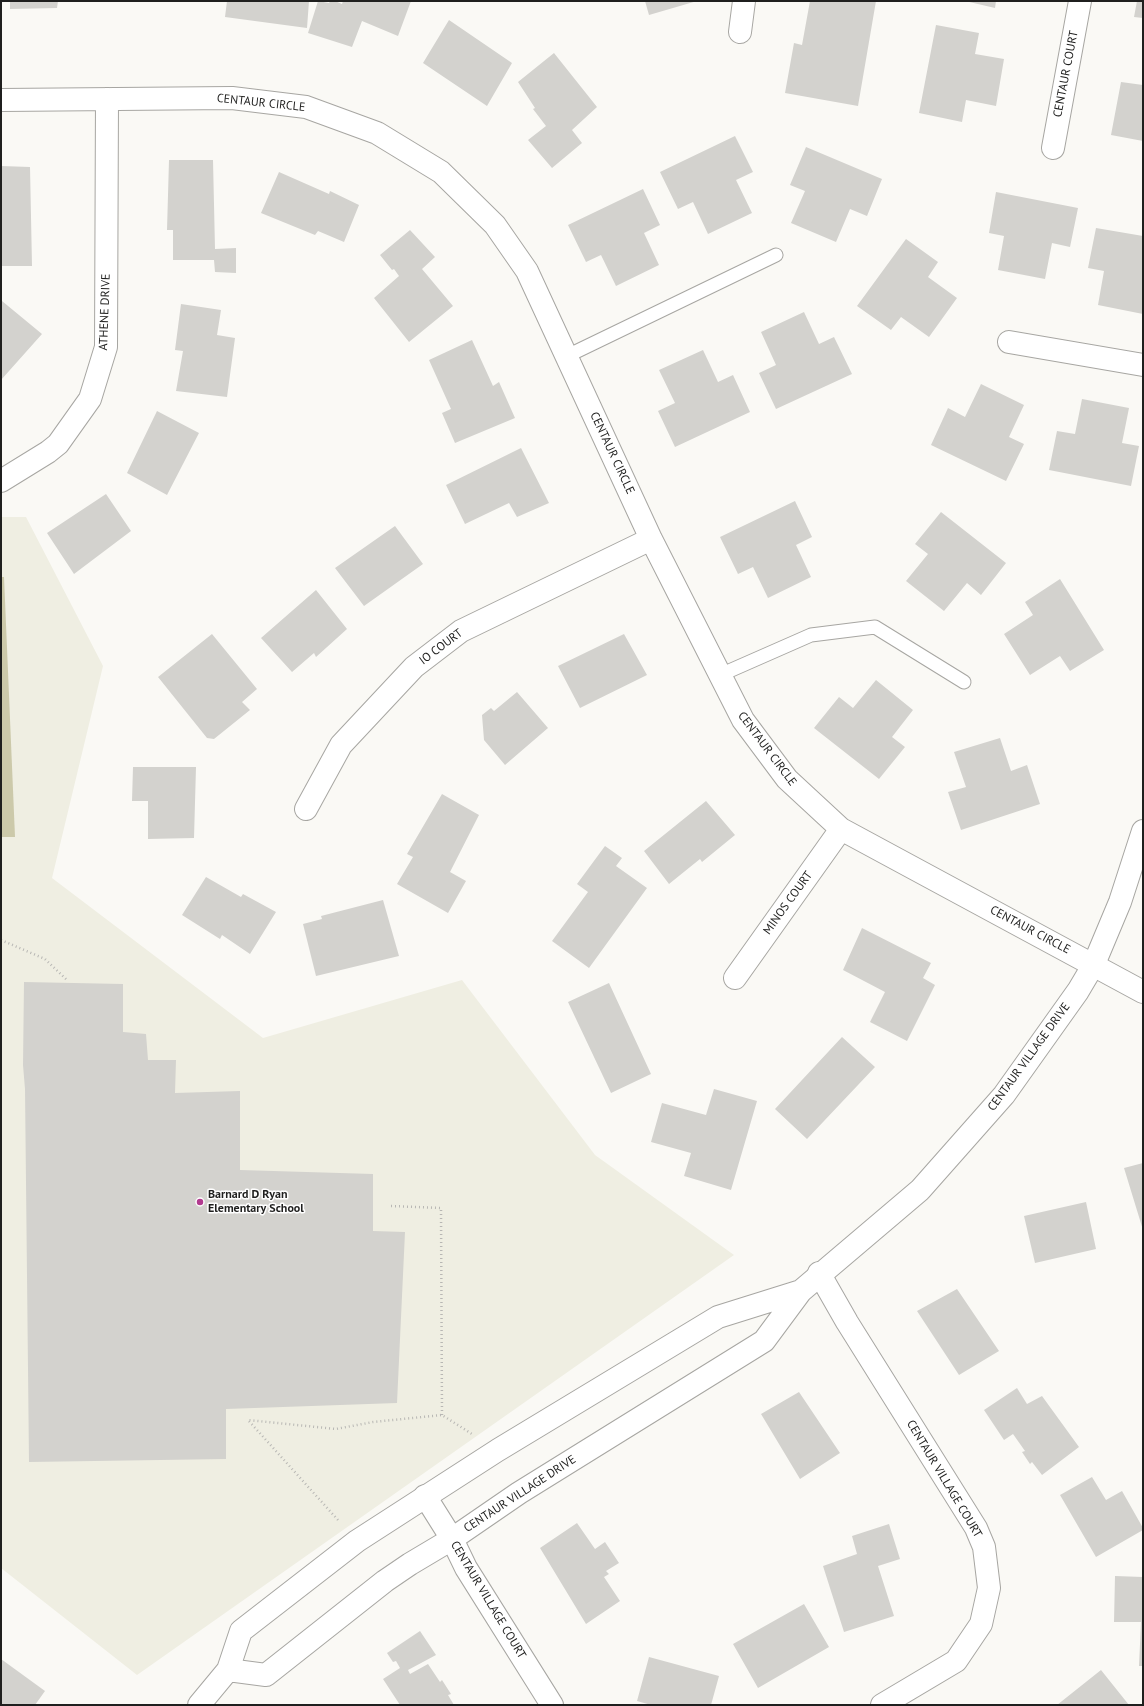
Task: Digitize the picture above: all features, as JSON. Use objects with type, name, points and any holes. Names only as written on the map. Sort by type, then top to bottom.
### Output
[{"type":"street","points":[[740,32],[744,1]]},
{"type":"street","name":"CENTAUR COURT","points":[[1052,148],[1080,1]]},
{"type":"street","name":"ATHENE DRIVE","points":[[1,481],[48,452],[58,444],[90,399],[106,346],[107,99]]},
{"type":"street","name":"CENTAUR CIRCLE","points":[[1,100],[239,99],[306,107],[377,133],[441,172],[495,225],[527,271],[652,539],[742,720],[787,779],[841,829],[1094,964],[1143,992]]},
{"type":"street","points":[[1009,342],[1143,365]]},
{"type":"street","name":"IO COURT","points":[[306,809],[341,745],[420,663],[461,630],[652,539]]},
{"type":"street","name":"MINOS COURT","points":[[735,978],[841,829]]},
{"type":"street","name":"CENTAUR VILLAGE DRIVE","points":[[228,1670],[266,1675],[384,1581],[452,1539],[519,1493],[764,1341],[801,1291],[819,1274],[920,1190],[1004,1095],[1078,991],[1094,964],[1120,902],[1143,830]]},
{"type":"street","name":"CENTAUR VILLAGE COURT","points":[[819,1274],[847,1322],[976,1528],[984,1547],[989,1588],[981,1624],[956,1661],[882,1705]]},
{"type":"street","name":"CENTAUR VILLAGE DRIVE","points":[[199,1705],[228,1670],[241,1631],[357,1541],[498,1450],[718,1317],[801,1291]]},
{"type":"street","name":"CENTAUR VILLAGE COURT","points":[[426,1496],[452,1539],[466,1568],[552,1705]]},
{"type":"lane","points":[[567,356],[776,255]]},
{"type":"lane","points":[[720,674],[812,635],[875,627],[964,682]]},
{"type":"path","points":[[1,940],[45,959],[67,980]]},
{"type":"path","points":[[391,1206],[441,1208],[442,1415]]},
{"type":"path","points":[[357,1541],[248,1420],[336,1429],[373,1422],[442,1415],[498,1450]]},
{"type":"shaded area","points":[[1,517],[26,517],[103,666],[52,878],[263,1038],[462,980],[595,1155],[734,1255],[137,1675],[1,1568]]},
{"type":"shaded area","points":[[1,577],[4,577],[15,837],[1,837]]},
{"type":"building","points":[[10,1],[58,1],[57,8],[10,9]]},
{"type":"building","points":[[227,1],[309,1],[307,28],[225,17]]},
{"type":"building","points":[[318,1],[329,3],[330,1],[335,1],[342,4],[343,1],[411,1],[398,36],[362,21],[352,47],[308,33]]},
{"type":"building","points":[[645,1],[697,1],[649,15]]},
{"type":"building","points":[[810,1],[876,1],[858,106],[785,93],[794,43],[802,45]]},
{"type":"building","points":[[965,1],[996,1],[995,8]]},
{"type":"building","points":[[1137,1],[1143,1],[1143,18],[1134,17]]},
{"type":"building","points":[[449,20],[512,63],[487,106],[423,63]]},
{"type":"building","points":[[936,25],[979,33],[975,54],[1004,59],[996,106],[966,100],[962,122],[919,113]]},
{"type":"building","points":[[554,53],[597,107],[572,130],[582,143],[552,168],[528,140],[546,126],[533,109],[535,108],[518,82]]},
{"type":"building","points":[[1121,82],[1143,85],[1143,141],[1111,135]]},
{"type":"building","points":[[735,136],[753,172],[736,180],[752,213],[708,234],[693,202],[678,209],[660,172]]},
{"type":"building","points":[[806,147],[882,179],[867,216],[850,209],[836,242],[791,223],[805,191],[790,185]]},
{"type":"building","points":[[169,160],[213,160],[215,249],[236,248],[236,273],[215,272],[214,260],[173,260],[173,230],[167,230]]},
{"type":"building","points":[[1,166],[30,167],[32,266],[1,266]]},
{"type":"building","points":[[279,172],[329,194],[330,191],[359,205],[344,242],[318,231],[315,235],[261,213]]},
{"type":"building","points":[[643,189],[660,225],[644,233],[659,265],[616,286],[601,255],[586,262],[568,225]]},
{"type":"building","points":[[996,192],[1078,208],[1070,247],[1052,243],[1045,279],[998,270],[1004,236],[989,233]]},
{"type":"building","points":[[1096,228],[1143,236],[1143,314],[1098,305],[1104,271],[1088,268]]},
{"type":"building","points":[[410,230],[435,257],[422,269],[453,306],[409,342],[374,298],[399,276],[380,255]]},
{"type":"building","points":[[906,239],[938,262],[928,277],[957,298],[929,337],[901,317],[891,330],[857,306]]},
{"type":"building","points":[[2,301],[42,334],[1,380],[1,302]]},
{"type":"building","points":[[181,304],[221,310],[217,335],[235,338],[227,397],[176,391],[183,351],[175,350]]},
{"type":"building","points":[[804,312],[819,344],[834,337],[852,374],[776,409],[759,373],[776,365],[761,332]]},
{"type":"building","points":[[472,340],[493,386],[499,382],[515,418],[455,443],[442,413],[451,409],[429,360]]},
{"type":"building","points":[[703,350],[718,382],[733,375],[750,412],[675,447],[658,411],[675,403],[659,370]]},
{"type":"building","points":[[981,384],[1024,405],[1009,437],[1024,444],[1006,481],[931,445],[948,408],[965,417]]},
{"type":"building","points":[[1082,399],[1129,408],[1122,443],[1139,446],[1131,486],[1049,470],[1057,431],[1075,434]]},
{"type":"building","points":[[157,411],[199,433],[167,495],[127,473]]},
{"type":"building","points":[[521,448],[549,503],[517,517],[509,503],[465,524],[446,485]]},
{"type":"building","points":[[106,494],[131,531],[74,574],[47,533]]},
{"type":"building","points":[[795,501],[812,537],[796,545],[811,577],[768,598],[753,567],[738,574],[720,537]]},
{"type":"building","points":[[941,512],[1006,563],[981,595],[967,583],[944,611],[906,581],[928,554],[915,544]]},
{"type":"building","points":[[395,526],[423,564],[364,606],[335,568]]},
{"type":"building","points":[[1060,579],[1104,650],[1070,671],[1060,656],[1030,675],[1004,634],[1033,615],[1025,602]]},
{"type":"building","points":[[316,590],[347,629],[316,657],[314,653],[292,672],[261,638]]},
{"type":"building","points":[[212,634],[257,689],[242,702],[250,710],[214,739],[207,738],[158,677]]},
{"type":"building","points":[[624,634],[647,675],[580,708],[558,666]]},
{"type":"building","points":[[876,680],[913,710],[892,737],[905,747],[879,779],[814,728],[839,697],[853,708]]},
{"type":"building","points":[[517,692],[548,728],[505,765],[484,740],[482,715],[491,708],[494,711]]},
{"type":"building","points":[[1000,738],[1011,771],[1027,765],[1040,804],[961,830],[948,792],[966,787],[954,752]]},
{"type":"building","points":[[133,767],[196,767],[194,838],[148,839],[148,801],[132,801]]},
{"type":"building","points":[[442,794],[479,815],[450,872],[466,881],[448,913],[397,884],[413,857],[407,854]]},
{"type":"building","points":[[706,801],[735,835],[702,862],[700,859],[669,884],[644,851]]},
{"type":"building","points":[[605,846],[622,858],[616,866],[647,888],[589,968],[552,941],[588,892],[577,884]]},
{"type":"building","points":[[206,877],[241,897],[243,894],[276,912],[250,954],[222,935],[220,939],[182,915]]},
{"type":"building","points":[[383,900],[399,956],[316,976],[303,924],[322,919],[321,916]]},
{"type":"building","points":[[862,928],[931,963],[923,978],[935,985],[907,1041],[870,1022],[885,992],[843,970]]},
{"type":"building","name":"Barnard D Ryan Elementary School","points":[[24,982],[123,984],[123,1032],[146,1034],[148,1060],[176,1060],[175,1093],[240,1091],[240,1170],[373,1174],[373,1231],[405,1232],[397,1403],[226,1409],[226,1459],[29,1462],[25,1089],[23,1065]]},
{"type":"building","points":[[609,983],[651,1074],[611,1093],[568,1002]]},
{"type":"building","points":[[842,1037],[875,1067],[807,1139],[775,1109]]},
{"type":"building","points":[[714,1089],[757,1101],[731,1190],[684,1176],[691,1153],[651,1142],[662,1103],[706,1115]]},
{"type":"building","points":[[1143,1163],[1143,1230],[1124,1168]]},
{"type":"building","points":[[1086,1202],[1096,1249],[1035,1263],[1024,1216]]},
{"type":"building","points":[[957,1289],[999,1351],[959,1375],[917,1311]]},
{"type":"building","points":[[1017,1388],[1027,1404],[1042,1396],[1079,1447],[1042,1475],[1032,1462],[1030,1464],[1022,1452],[1025,1451],[1013,1434],[1004,1440],[984,1410]]},
{"type":"building","points":[[799,1392],[840,1453],[800,1479],[761,1414]]},
{"type":"building","points":[[1092,1477],[1106,1500],[1122,1491],[1143,1528],[1143,1530],[1096,1557],[1060,1495]]},
{"type":"building","points":[[577,1523],[595,1549],[605,1542],[619,1563],[606,1571],[609,1574],[604,1577],[620,1601],[586,1624],[540,1548]]},
{"type":"building","points":[[889,1524],[900,1559],[878,1566],[894,1616],[844,1632],[823,1566],[857,1554],[852,1536]]},
{"type":"building","points":[[1115,1576],[1143,1577],[1143,1666],[1139,1666],[1141,1622],[1114,1622]]},
{"type":"building","points":[[804,1604],[829,1647],[758,1688],[733,1644]]},
{"type":"building","points":[[420,1631],[436,1655],[408,1670],[410,1674],[428,1664],[440,1682],[442,1680],[451,1694],[448,1695],[454,1705],[400,1705],[383,1679],[400,1668],[396,1661],[393,1662],[387,1653]]},
{"type":"building","points":[[649,1657],[719,1676],[711,1705],[651,1705],[637,1701]]},
{"type":"building","points":[[1,1659],[45,1691],[35,1705],[1,1705]]},
{"type":"building","points":[[1101,1670],[1129,1705],[1057,1705]]},
{"type":"place","name":"Barnard D Ryan Elementary School","points":[[200,1202]]}]
